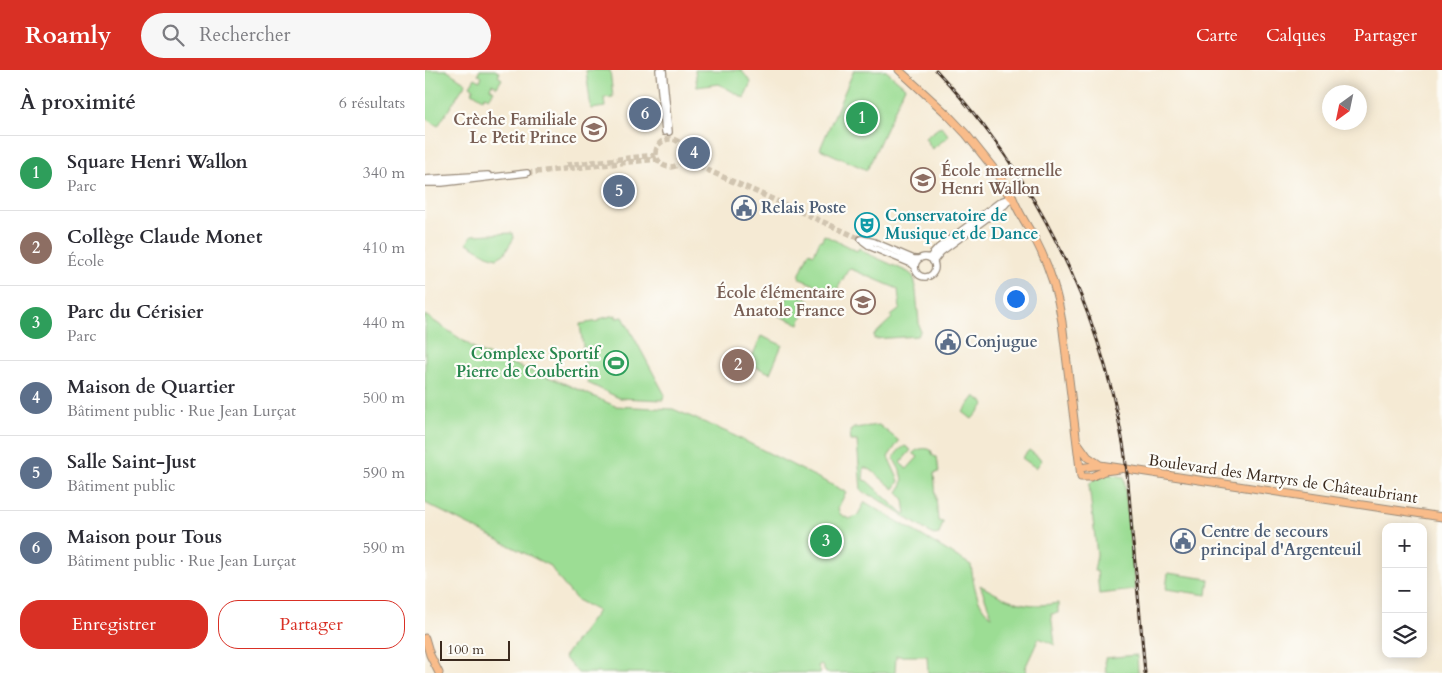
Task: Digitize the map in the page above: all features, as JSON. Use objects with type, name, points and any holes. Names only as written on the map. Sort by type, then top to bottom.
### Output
[{"type":"main road","points":[[899,70],[948,115],[1004,180],[1037,243],[1048,268],[1058,301],[1080,468]]},
{"type":"main road","points":[[1077,440],[1088,456],[1100,465]]},
{"type":"main road","name":"Boulevard des Martyrs de Châteaubriant","points":[[1120,469],[1081,477],[1080,468],[1100,465],[1442,517]]},
{"type":"main road","points":[[425,638],[430,655],[439,673]]},
{"type":"street","points":[[659,70],[667,132],[663,70]]},
{"type":"street","points":[[425,179],[527,172],[442,183],[425,183]]},
{"type":"street","points":[[931,260],[923,257],[914,259],[861,239],[871,247],[911,264],[915,267],[918,274],[929,276],[934,270],[931,260],[938,248],[1001,201],[1012,197]]},
{"type":"street","points":[[915,267],[918,259]]},
{"type":"green space","points":[[425,70],[446,70],[466,83],[438,126],[425,118]]},
{"type":"green space","points":[[480,70],[495,70],[500,73],[498,76],[502,79],[497,87],[492,84],[490,88],[494,91],[489,98],[485,96],[483,99],[472,92],[474,89],[470,86],[475,78],[480,81],[482,77],[478,74]]},
{"type":"green space","points":[[586,70],[610,70],[613,97],[604,98],[605,107],[591,109]]},
{"type":"green space","points":[[695,70],[741,70],[751,82],[744,98],[719,84],[697,87]]},
{"type":"green space","points":[[854,70],[885,70],[905,87],[867,170],[820,149]]},
{"type":"green space","points":[[941,126],[949,136],[932,149],[925,138]]},
{"type":"green space","points":[[513,233],[514,238],[504,254],[497,258],[487,255],[467,243],[472,235]]},
{"type":"green space","points":[[824,235],[857,251],[859,248],[913,276],[920,332],[917,336],[874,339],[874,335],[900,309],[898,289],[851,269],[848,270],[835,293],[800,279],[799,276],[809,252],[814,254]]},
{"type":"green space","points":[[790,292],[809,300],[799,324],[779,316]]},
{"type":"green space","points":[[425,315],[480,352],[561,382],[615,406],[673,409],[729,433],[846,492],[838,508],[840,514],[849,519],[857,516],[865,502],[971,565],[974,585],[979,600],[982,607],[992,616],[980,585],[1017,602],[1036,605],[1058,603],[1058,613],[1051,614],[1055,645],[1039,638],[1025,668],[1026,673],[928,673],[927,656],[896,656],[895,673],[826,673],[821,664],[818,666],[821,673],[578,673],[564,657],[598,611],[577,600],[550,566],[425,503]]},
{"type":"green space","name":"Complexe Sportif Pierre de Coubertin","points":[[616,315],[616,318],[623,317],[665,395],[663,400],[619,398],[588,383],[580,324],[599,321],[599,319]]},
{"type":"green space","points":[[761,336],[782,345],[770,373],[749,364]]},
{"type":"green space","points":[[975,396],[985,404],[972,419],[963,412]]},
{"type":"green space","points":[[879,425],[899,441],[888,457],[899,481],[894,489],[871,470],[864,467],[863,480],[867,481],[903,514],[906,514],[904,500],[898,492],[903,479],[894,459],[898,451],[905,446],[911,450],[900,463],[907,469],[918,457],[913,453],[924,449],[931,450],[933,456],[937,457],[939,472],[934,473],[938,521],[943,522],[939,534],[934,535],[861,490],[857,441],[851,441],[850,431],[854,428]]},
{"type":"green space","points":[[1029,450],[1042,460],[1036,468],[1022,458]]},
{"type":"green space","points":[[1108,474],[1124,477],[1135,590],[1099,594],[1097,571],[1094,571],[1097,555],[1089,485],[1093,480]]},
{"type":"green space","points":[[1168,573],[1209,579],[1207,595],[1166,589]]},
{"type":"green space","points":[[1137,655],[1138,673],[1106,673],[1105,658]]},
{"type":"tunnel","points":[[670,139],[680,143],[684,153],[680,163],[670,167],[660,163],[656,153],[660,143],[670,139]]},
{"type":"tunnel","points":[[566,165],[656,155]]},
{"type":"tunnel","points":[[527,173],[657,159]]},
{"type":"tunnel","points":[[683,159],[861,239]]},
{"type":"railway","points":[[936,70],[971,110],[1003,152],[1032,197],[1057,243],[1079,290],[1097,340],[1112,391],[1125,454],[1145,673]]},
{"type":"place","name":"Maison pour Tous","points":[[645,114]]},
{"type":"place","name":"Square Henri Wallon","points":[[862,118]]},
{"type":"place","name":"Crèche Familiale Le Petit Prince","points":[[594,129]]},
{"type":"place","name":"Maison de Quartier","points":[[694,153]]},
{"type":"place","name":"École maternelle Henri Wallon","points":[[923,180]]},
{"type":"place","name":"Salle Saint-Just","points":[[619,191]]},
{"type":"place","name":"Relais Poste","points":[[744,208]]},
{"type":"place","name":"Conservatoire de Musique et de Dance","points":[[867,225]]},
{"type":"place","name":"École élémentaire Anatole France","points":[[863,302]]},
{"type":"place","name":"Conjugue","points":[[948,342]]},
{"type":"place","name":"Complexe Sportif Pierre de Coubertin","points":[[616,363]]},
{"type":"place","name":"Collège Claude Monet","points":[[738,365]]},
{"type":"place","name":"Parc du Cérisier","points":[[826,541]]},
{"type":"place","name":"Centre de secours principal d'Argenteuil","points":[[1183,541]]}]
